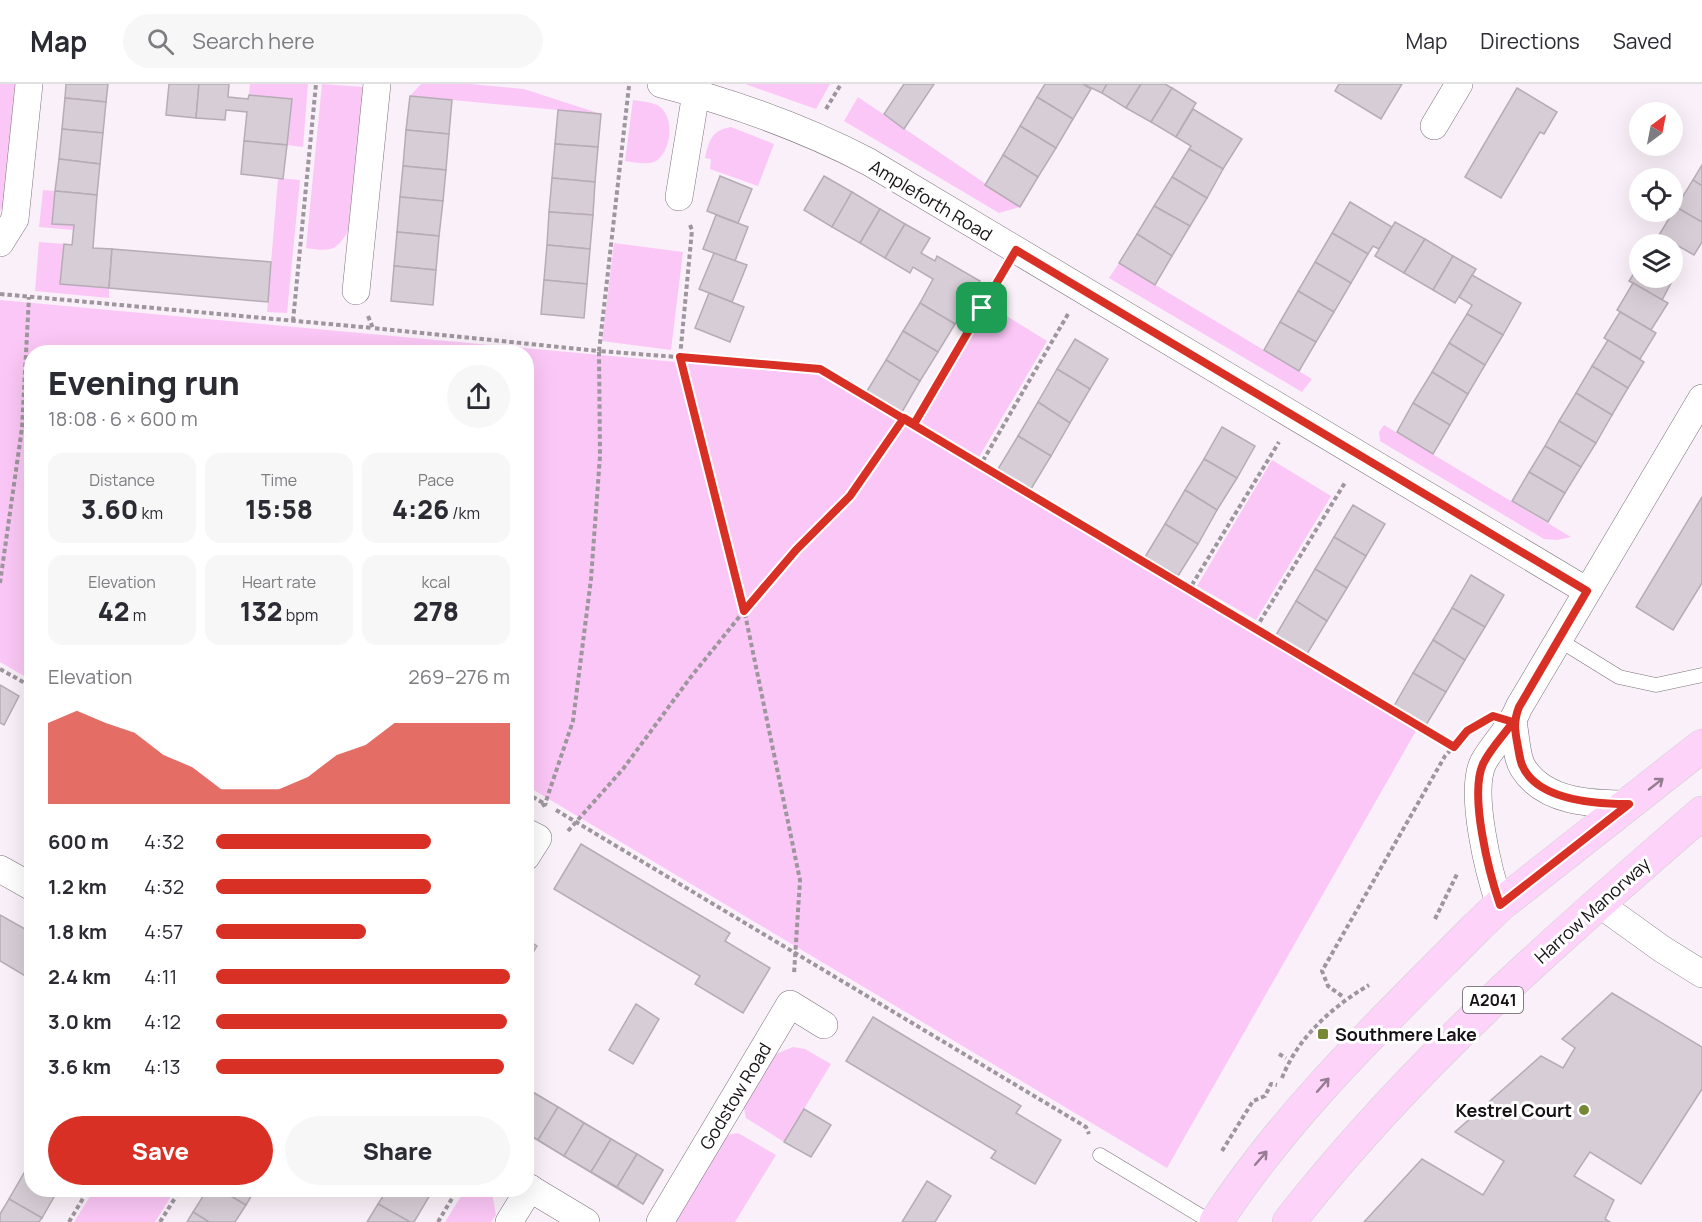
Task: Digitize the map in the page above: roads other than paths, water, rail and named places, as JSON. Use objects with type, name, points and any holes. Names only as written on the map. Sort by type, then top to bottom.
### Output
[{"type":"main road","points":[[1216,1222],[1253,1167],[1342,1063],[1500,905],[1692,755]]},
{"type":"main road","name":"Harrow Manorway","points":[[1289,1222],[1368,1126],[1429,1061],[1598,903],[1702,813]]},
{"type":"street","points":[[0,243],[15,219],[29,84]]},
{"type":"street","points":[[356,291],[376,84]]},
{"type":"street","name":"Ampleforth Road","points":[[661,84],[747,107],[841,147],[1295,415],[1587,591]]},
{"type":"street","points":[[1434,126],[1459,84]]},
{"type":"street","points":[[679,197],[696,93]]},
{"type":"street","points":[[1500,905],[1489,873],[1486,846],[1479,821],[1480,772],[1484,762],[1513,722],[1519,707],[1702,398]]},
{"type":"street","points":[[1513,722],[1522,766],[1537,784],[1573,801],[1629,804]]},
{"type":"street","points":[[0,869],[24,883]]},
{"type":"street","points":[[1598,903],[1662,949],[1702,974]]},
{"type":"street","name":"Godstow Road","points":[[660,1222],[790,1004],[824,1025]]},
{"type":"street","points":[[534,1191],[586,1222]]},
{"type":"street","points":[[509,1222],[523,1197]]},
{"type":"lane","points":[[1559,640],[1619,677],[1656,686],[1702,675]]},
{"type":"lane","points":[[1100,1155],[1211,1222]]},
{"type":"place","name":"Southmere Lake","points":[[1323,1034]]},
{"type":"place","name":"Kestrel Court","points":[[1584,1110]]}]
